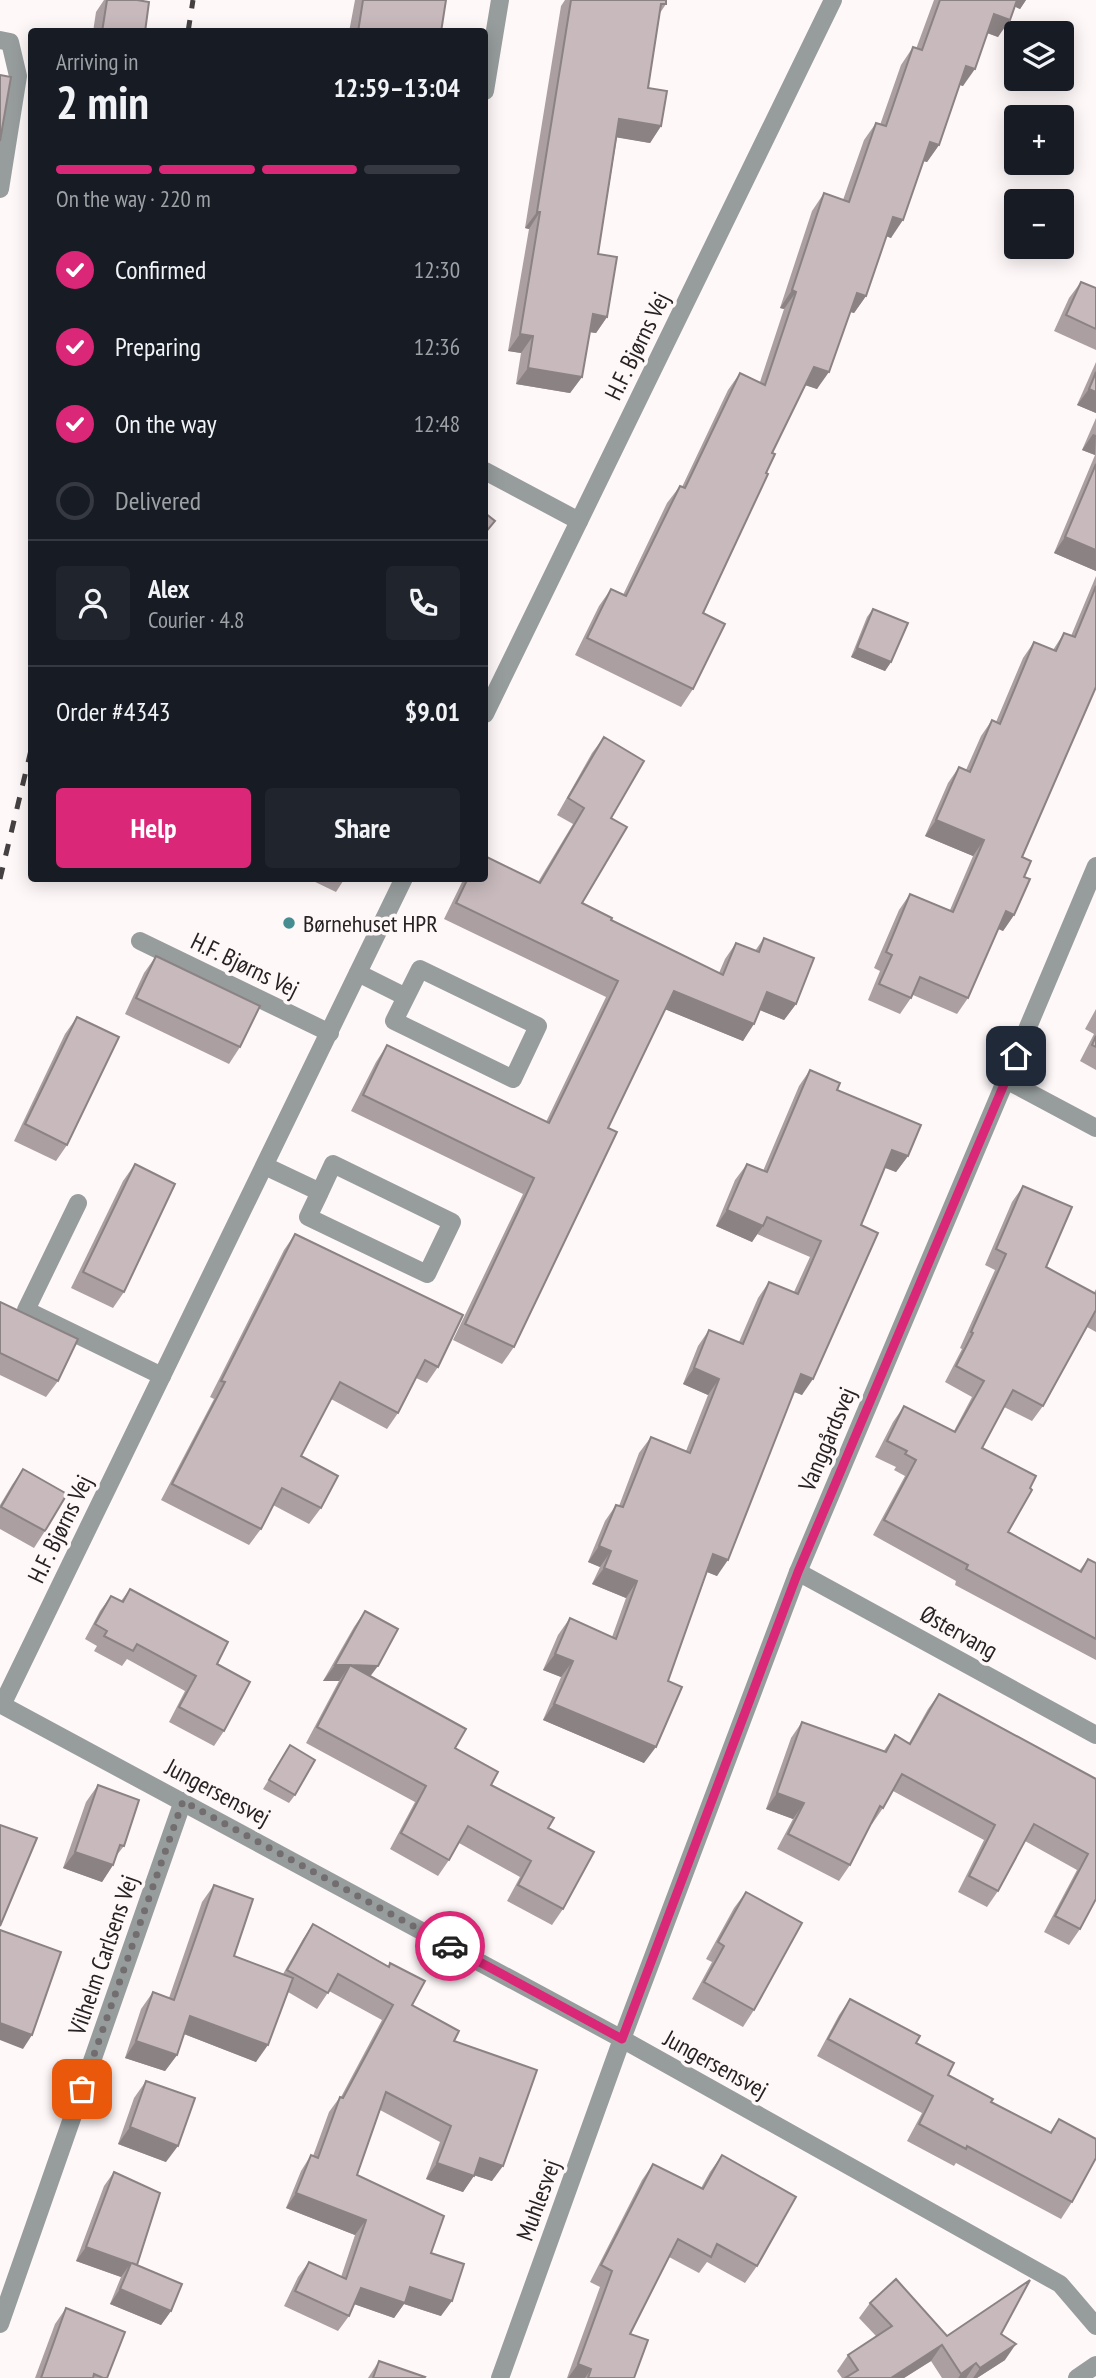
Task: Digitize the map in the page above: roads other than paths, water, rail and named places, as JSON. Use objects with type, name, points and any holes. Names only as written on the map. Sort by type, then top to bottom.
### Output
[{"type":"street","points":[[488,73],[500,0]]},
{"type":"street","name":"H.F. Bjørns Vej","points":[[488,708],[833,0]]},
{"type":"street","points":[[0,40],[10,42],[18,76],[0,189]]},
{"type":"street","points":[[488,473],[579,522]]},
{"type":"street","name":"Vanggårdsvej","points":[[622,2039],[798,1572],[1096,866]]},
{"type":"street","name":"H.F. Bjørns Vej","points":[[2,1704],[402,882]]},
{"type":"street","name":"H.F. Bjørns Vej","points":[[140,941],[330,1033]]},
{"type":"street","points":[[420,969],[538,1026],[513,1079],[394,1021],[406,996],[420,969]]},
{"type":"street","points":[[358,973],[406,996]]},
{"type":"street","points":[[1006,1080],[1096,1128]]},
{"type":"street","points":[[333,1164],[452,1222],[427,1274],[308,1217],[320,1192],[333,1164]]},
{"type":"street","points":[[265,1166],[320,1192]]},
{"type":"street","points":[[78,1203],[26,1310],[162,1376]]},
{"type":"street","name":"Østervang","points":[[798,1572],[1096,1735]]},
{"type":"street","name":"Jungersensvej","points":[[2,1704],[622,2039],[1060,2284],[1096,2326]]},
{"type":"street","name":"Vilhelm Carlsens Vej","points":[[0,2324],[183,1801]]},
{"type":"street","name":"Muhlesvej","points":[[500,2378],[622,2039]]},
{"type":"street","points":[[1077,2378],[1096,2365]]},
{"type":"railway","points":[[189,28],[193,0]]},
{"type":"railway","points":[[0,879],[28,763]]},
{"type":"place","name":"Børnehuset HPR","points":[[289,923]]}]
